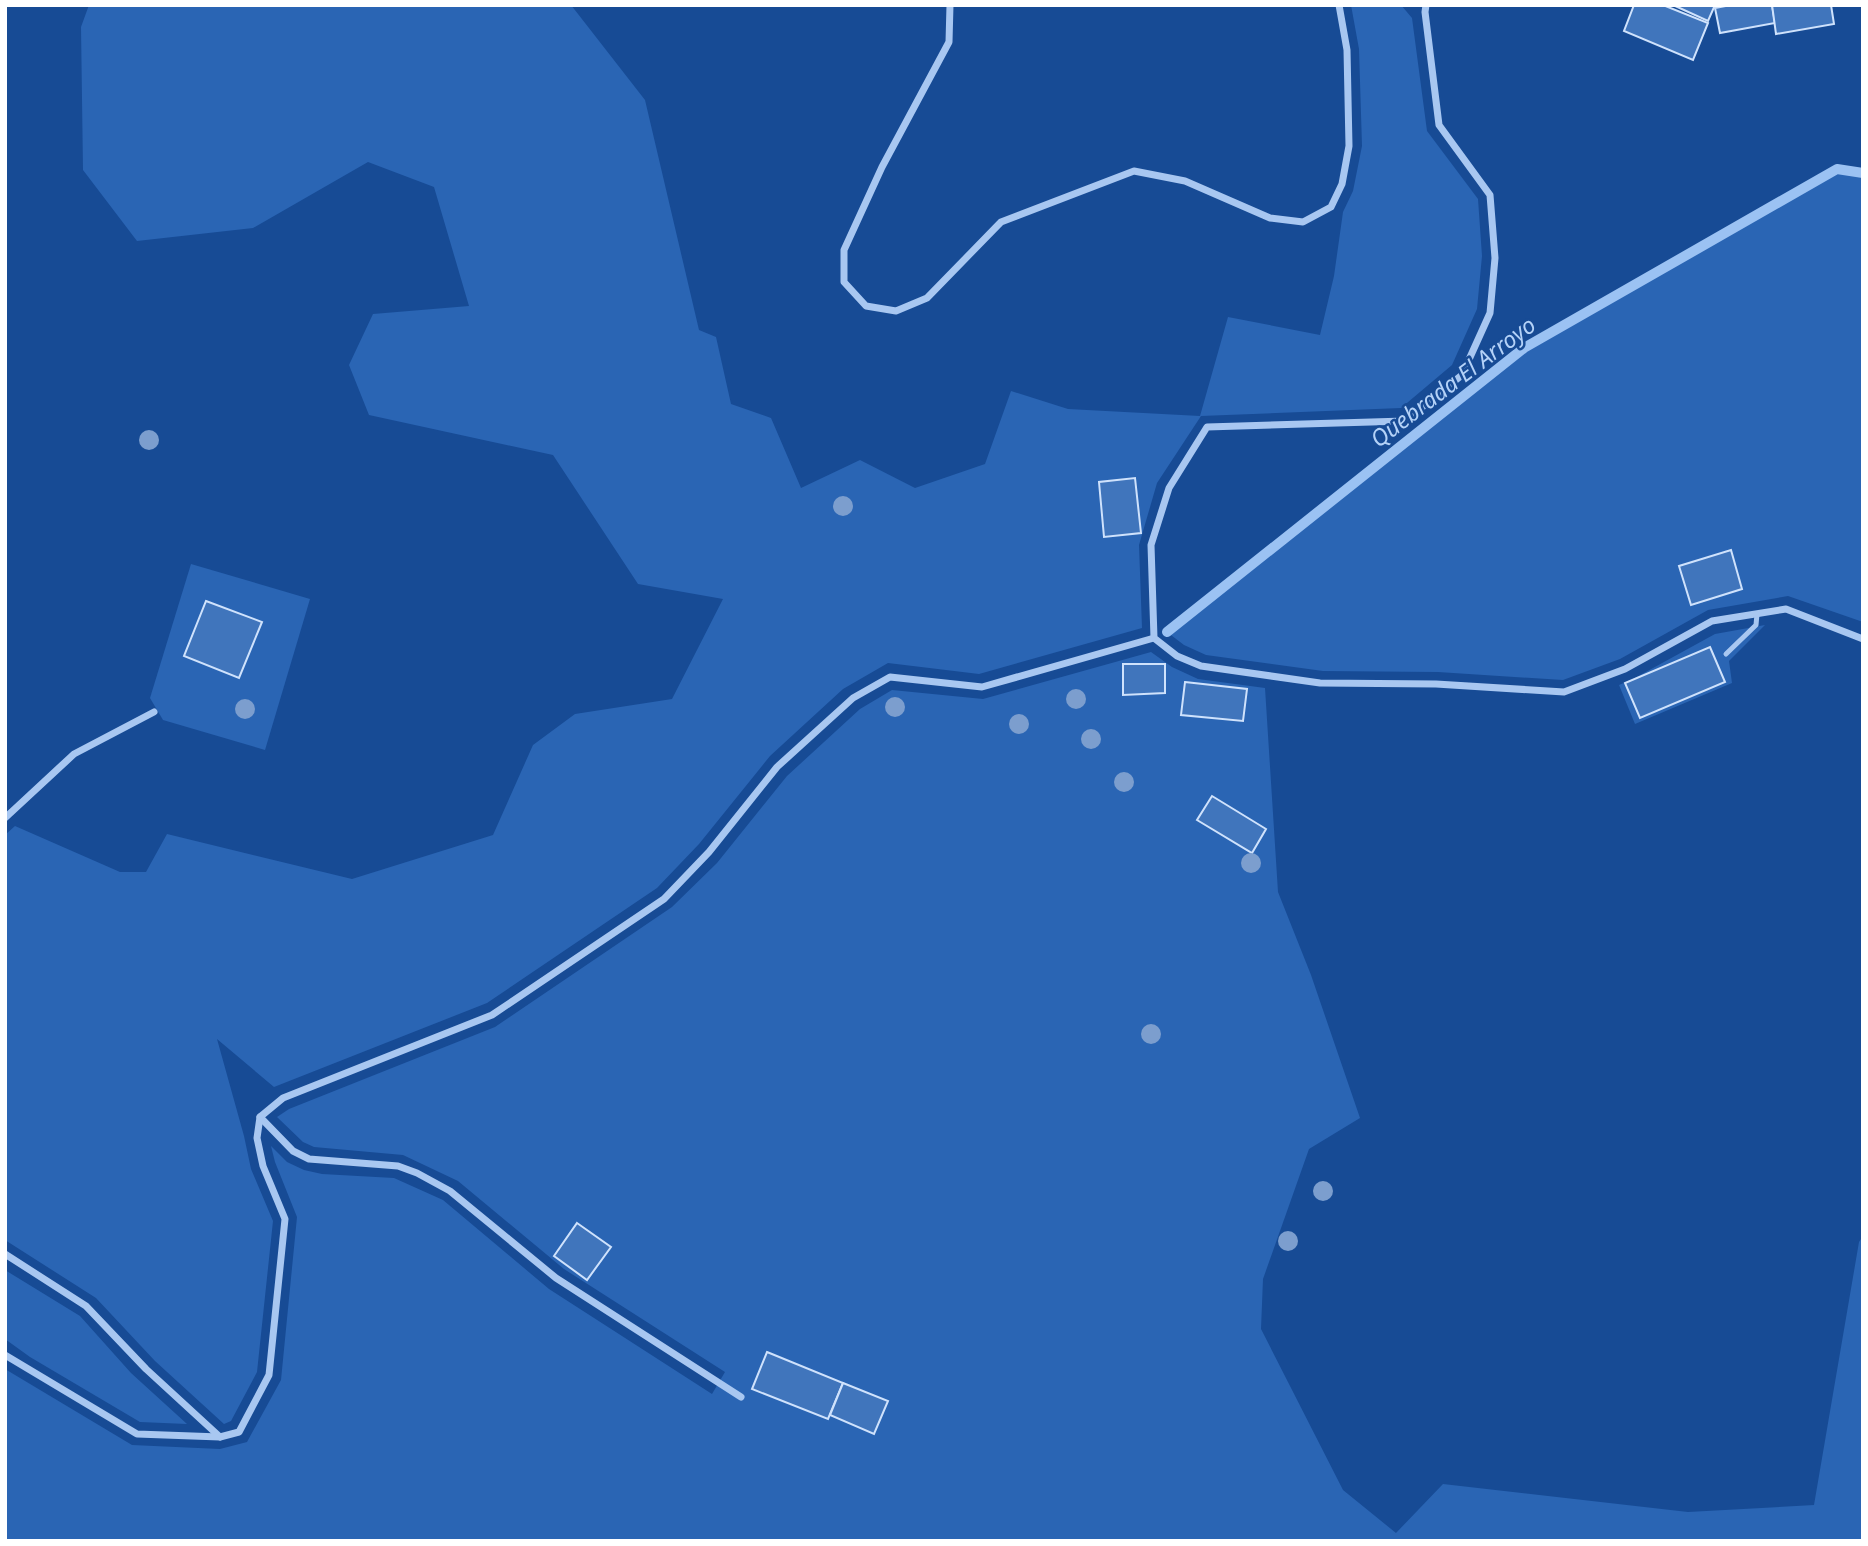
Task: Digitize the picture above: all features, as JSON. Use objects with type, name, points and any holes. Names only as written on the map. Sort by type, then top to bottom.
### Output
[{"type":"street","points":[[950,5],[948,42],[882,167],[844,250],[844,282],[866,306],[896,311],[927,298],[1001,222],[1134,171],[1185,181],[1269,218],[1303,222],[1331,207],[1342,184],[1349,146],[1347,50],[1339,5]]},
{"type":"street","points":[[1154,638],[1151,545],[1169,488],[1207,427],[1405,421],[1462,375],[1490,313],[1495,258],[1490,195],[1439,125],[1425,9],[1419,5]]},
{"type":"street","points":[[1154,638],[1177,656],[1201,666],[1307,682],[1436,684],[1564,692],[1625,669],[1712,621],[1786,609],[1863,639]]},
{"type":"street","points":[[5,1355],[136,1434],[220,1437],[239,1432],[269,1376],[285,1219],[263,1166],[257,1138],[260,1117],[283,1098],[492,1015],[664,899],[709,852],[777,767],[853,698],[890,677],[982,687],[1154,638]]},
{"type":"street","points":[[5,818],[74,754],[154,712]]},
{"type":"street","points":[[260,1117],[293,1151],[309,1159],[398,1166],[450,1191],[556,1279],[741,1398]]},
{"type":"street","points":[[5,1254],[86,1306],[146,1369],[220,1437]]},
{"type":"lane","points":[[1726,654],[1756,625],[1756,614]]},
{"type":"shaded area","points":[[89,5],[571,5],[645,100],[699,330],[716,337],[731,404],[771,418],[801,488],[860,460],[915,488],[985,464],[1011,391],[1068,409],[1200,416],[1228,317],[1320,335],[1334,276],[1343,212],[1353,191],[1362,146],[1359,49],[1351,5],[1401,5],[1412,18],[1427,131],[1478,199],[1482,256],[1477,309],[1452,365],[1401,408],[1201,416],[1157,483],[1139,545],[1142,628],[979,674],[888,663],[843,689],[770,756],[699,844],[657,888],[487,1003],[274,1087],[217,1039],[251,1169],[273,1221],[257,1372],[231,1421],[224,1424],[155,1361],[96,1298],[5,1240],[5,835],[15,826],[120,872],[146,872],[167,834],[352,879],[493,835],[533,745],[575,714],[672,699],[723,599],[638,584],[553,455],[369,415],[349,365],[373,314],[469,306],[434,187],[368,162],[253,228],[137,241],[83,170],[81,27]]},
{"type":"shaded area","points":[[1837,169],[1863,173],[1863,622],[1788,596],[1708,610],[1620,659],[1563,680],[1438,672],[1323,671],[1206,655],[1184,645],[1167,632],[1524,348]]},
{"type":"shaded area","points":[[191,564],[310,599],[265,750],[163,720],[150,698]]},
{"type":"shaded area","points":[[1765,625],[1729,661],[1732,683],[1635,724],[1619,685],[1715,634]]},
{"type":"shaded area","points":[[1151,652],[1172,667],[1198,679],[1265,688],[1278,892],[1311,975],[1360,1118],[1309,1149],[1263,1279],[1261,1329],[1343,1490],[1396,1533],[1443,1484],[1688,1512],[1814,1505],[1859,1242],[1863,1236],[1863,1541],[5,1541],[5,1369],[132,1445],[220,1449],[247,1442],[281,1380],[297,1217],[271,1146],[287,1162],[304,1170],[322,1174],[394,1178],[443,1200],[549,1289],[712,1394],[725,1372],[564,1269],[458,1181],[403,1155],[314,1147],[303,1142],[277,1117],[289,1109],[495,1027],[672,907],[717,863],[787,776],[860,709],[892,690],[983,699]]},
{"type":"shaded area","points":[[5,1270],[80,1316],[131,1373],[187,1424],[140,1422],[30,1357],[5,1339]]},
{"type":"building","points":[[1634,5],[1663,5],[1708,23],[1693,60],[1624,31]]},
{"type":"building","points":[[1673,5],[1715,5],[1708,21]]},
{"type":"building","points":[[1731,5],[1772,5],[1775,23],[1720,33],[1715,8]]},
{"type":"building","points":[[1772,5],[1831,5],[1834,24],[1776,34]]},
{"type":"building","points":[[1135,478],[1141,533],[1104,537],[1099,482]]},
{"type":"building","points":[[1731,550],[1742,589],[1691,605],[1679,566]]},
{"type":"building","points":[[206,601],[262,622],[239,678],[184,656]]},
{"type":"building","points":[[1710,647],[1725,682],[1640,718],[1625,683]]},
{"type":"building","points":[[1123,664],[1165,664],[1165,693],[1123,695]]},
{"type":"building","points":[[1185,682],[1247,689],[1243,721],[1181,715]]},
{"type":"building","points":[[1212,796],[1266,829],[1252,853],[1197,820]]},
{"type":"building","points":[[577,1223],[611,1247],[587,1280],[554,1256]]},
{"type":"building","points":[[767,1352],[843,1383],[828,1419],[752,1389]]},
{"type":"building","points":[[843,1383],[888,1401],[874,1434],[830,1415]]},
{"type":"waterway","name":"Quebrada El Arroyo","points":[[1167,632],[1524,348],[1837,169],[1863,173]]}]
